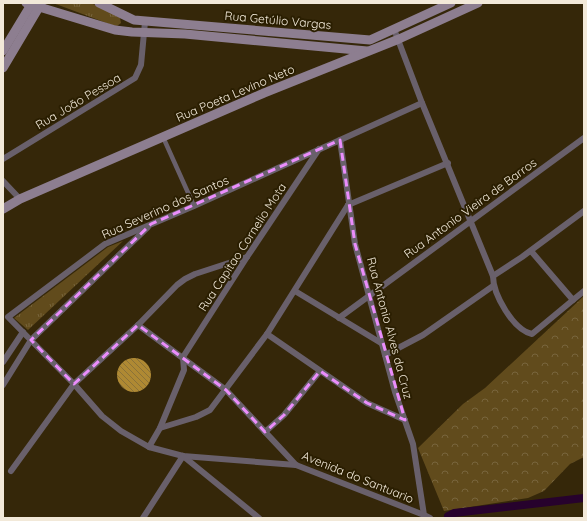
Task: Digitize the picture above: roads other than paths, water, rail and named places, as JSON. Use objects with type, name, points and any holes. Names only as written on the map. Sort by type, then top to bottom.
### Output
[{"type":"main road","name":"Rua Getúlio Vargas","points":[[98,3],[134,20],[145,22],[370,40],[451,3]]},
{"type":"main road","name":"Rua Poeta Levino Neto","points":[[3,209],[20,199],[264,93],[399,39],[478,3]]},
{"type":"main road","name":"Rua Getúlio Vargas","points":[[34,5],[115,30],[185,34],[370,51]]},
{"type":"main road","points":[[3,51],[34,5]]},
{"type":"main road","points":[[4,65],[34,5]]},
{"type":"main road","points":[[185,34],[187,25]]},
{"type":"main road","points":[[208,37],[209,27]]},
{"type":"street","name":"Rua João Pessoa","points":[[3,159],[135,78],[141,65],[145,22]]},
{"type":"street","points":[[394,29],[422,103],[448,163],[493,276],[493,286],[516,326],[526,333],[532,334],[584,291]]},
{"type":"street","name":"Rua Severino dos Santos","points":[[8,317],[105,244],[194,206],[422,103]]},
{"type":"street","points":[[163,137],[194,206]]},
{"type":"street","name":"Rua Antonio Vieira de Barros","points":[[339,318],[584,138]]},
{"type":"street","name":"Rua Antonio Alves da Cruz","points":[[340,140],[348,205],[355,244],[395,392],[413,444],[427,517]]},
{"type":"street","name":"Rua Capitao Cornelio Mota","points":[[183,357],[247,257],[320,148]]},
{"type":"street","points":[[160,428],[196,417],[210,410],[267,334],[348,205],[448,163]]},
{"type":"street","points":[[3,181],[20,199]]},
{"type":"street","points":[[493,276],[531,251],[584,211]]},
{"type":"street","points":[[3,386],[31,340],[151,224]]},
{"type":"street","points":[[531,251],[573,300]]},
{"type":"street","points":[[12,471],[74,384],[185,279],[233,260],[247,257]]},
{"type":"street","points":[[385,355],[423,335],[493,286]]},
{"type":"street","points":[[295,291],[381,343]]},
{"type":"street","points":[[3,312],[74,384],[102,416],[121,431],[149,447],[183,456],[296,465]]},
{"type":"street","name":"Avenida do Santuario","points":[[138,325],[226,390],[296,465],[416,515],[427,517]]},
{"type":"street","points":[[3,362],[23,332]]},
{"type":"street","points":[[267,334],[367,403],[405,420]]},
{"type":"street","points":[[149,447],[160,428],[184,370],[183,357]]},
{"type":"street","points":[[265,432],[284,415],[320,371]]},
{"type":"street","points":[[145,517],[183,456]]},
{"type":"street","points":[[183,456],[259,518]]},
{"type":"waterway","points":[[448,516],[454,513],[584,498]]}]
